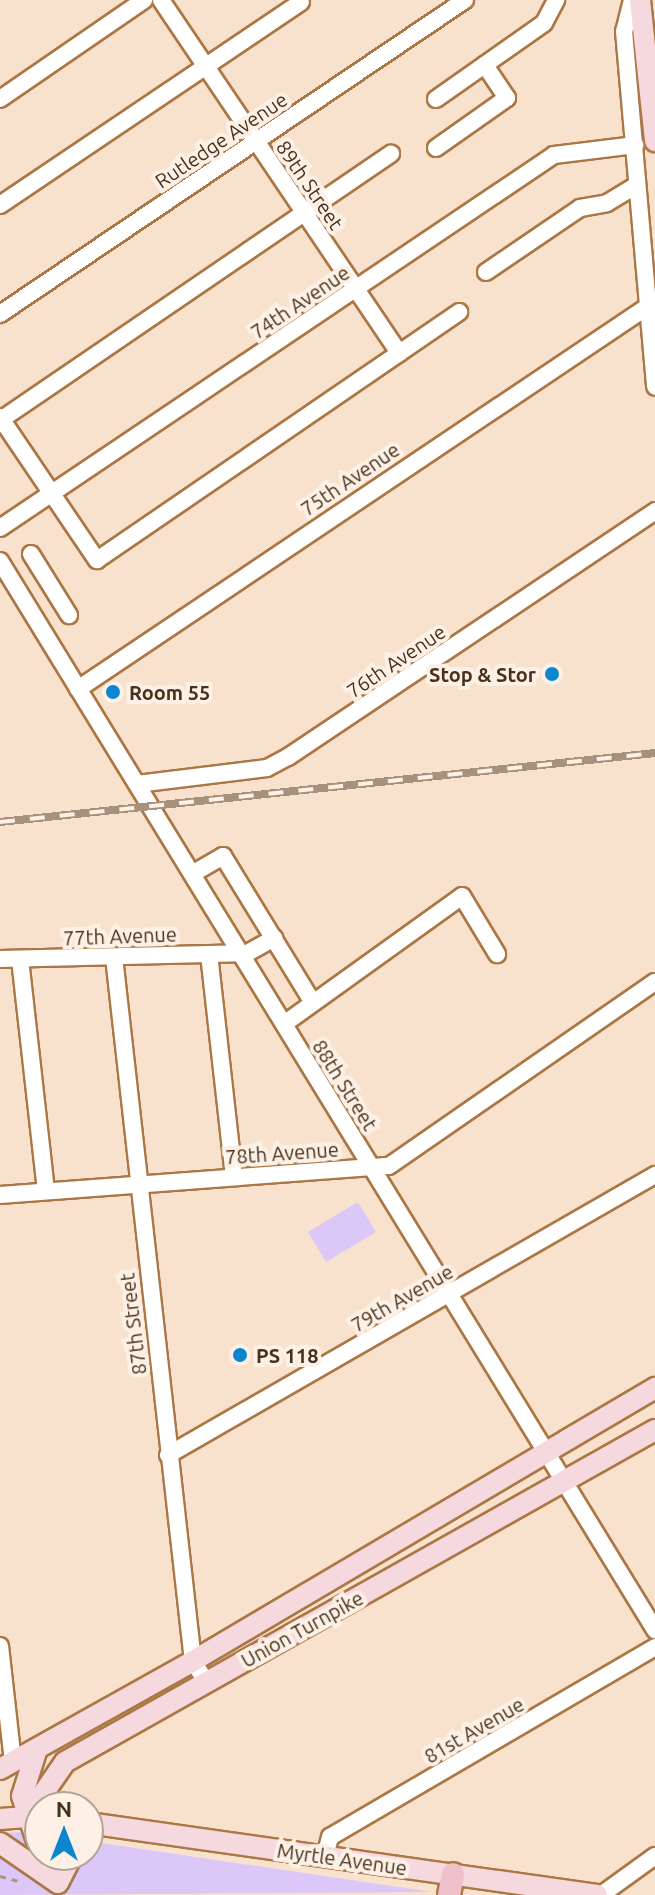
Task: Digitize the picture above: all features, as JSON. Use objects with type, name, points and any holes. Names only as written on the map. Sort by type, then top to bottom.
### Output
[{"type":"main road","points":[[640,2],[645,143]]},
{"type":"main road","name":"Union Turnpike","points":[[7,1765],[193,1661],[655,1388]]},
{"type":"main road","name":"Union Turnpike","points":[[48,1791],[65,1762],[655,1430]]},
{"type":"main road","points":[[24,1799],[22,1796],[37,1749]]},
{"type":"main road","points":[[0,1819],[24,1816]]},
{"type":"main road","name":"Myrtle Avenue","points":[[104,1829],[325,1856],[451,1885],[599,1895]]},
{"type":"main road","points":[[0,1843],[62,1889]]},
{"type":"main road","points":[[52,1871],[62,1889]]},
{"type":"street","points":[[0,99],[144,0]]},
{"type":"street","name":"89th Street","points":[[161,0],[399,353]]},
{"type":"street","name":"Rutledge Avenue","points":[[0,314],[465,0]]},
{"type":"street","points":[[436,99],[544,23],[556,0]]},
{"type":"street","points":[[0,205],[301,2]]},
{"type":"street","points":[[436,148],[507,98],[485,65]]},
{"type":"street","points":[[645,143],[637,185],[655,387]]},
{"type":"street","name":"74th Avenue","points":[[0,528],[554,155],[645,143]]},
{"type":"street","points":[[391,154],[306,215],[1,418],[97,560],[459,312]]},
{"type":"street","points":[[486,272],[580,208],[607,203],[637,185]]},
{"type":"street","name":"75th Avenue","points":[[78,689],[647,307]]},
{"type":"street","name":"76th Avenue","points":[[137,784],[267,768],[288,757],[655,511]]},
{"type":"street","points":[[4,571],[33,558],[67,611],[39,625]]},
{"type":"street","name":"88th Street","points":[[4,571],[655,1630]]},
{"type":"street","points":[[192,874],[223,856],[313,1003]]},
{"type":"street","points":[[284,1024],[462,896],[497,954]]},
{"type":"street","points":[[241,955],[274,938]]},
{"type":"street","points":[[209,954],[234,1177]]},
{"type":"street","name":"77th Avenue","points":[[0,959],[241,955]]},
{"type":"street","name":"87th Street","points":[[114,957],[137,1185],[193,1661],[206,1682]]},
{"type":"street","points":[[20,959],[46,1190]]},
{"type":"street","name":"78th Avenue","points":[[0,1195],[394,1164],[655,982]]},
{"type":"street","name":"79th Avenue","points":[[168,1455],[655,1175]]},
{"type":"street","points":[[0,1646],[7,1765]]},
{"type":"street","name":"81st Avenue","points":[[325,1856],[330,1837],[655,1647]]},
{"type":"street","points":[[599,1895],[655,1856]]},
{"type":"path","points":[[0,1876],[30,1885]]},
{"type":"shaded area","points":[[358,1202],[376,1232],[326,1262],[308,1232]]},
{"type":"shaded area","points":[[24,1832],[24,1871],[104,1871],[104,1843],[432,1892],[0,1895],[0,1833]]},
{"type":"railway","points":[[0,822],[655,753]]},
{"type":"place","name":"Stop & Stor","points":[[552,674]]},
{"type":"place","name":"Room 55","points":[[113,692]]},
{"type":"place","name":"PS 118","points":[[240,1355]]}]
